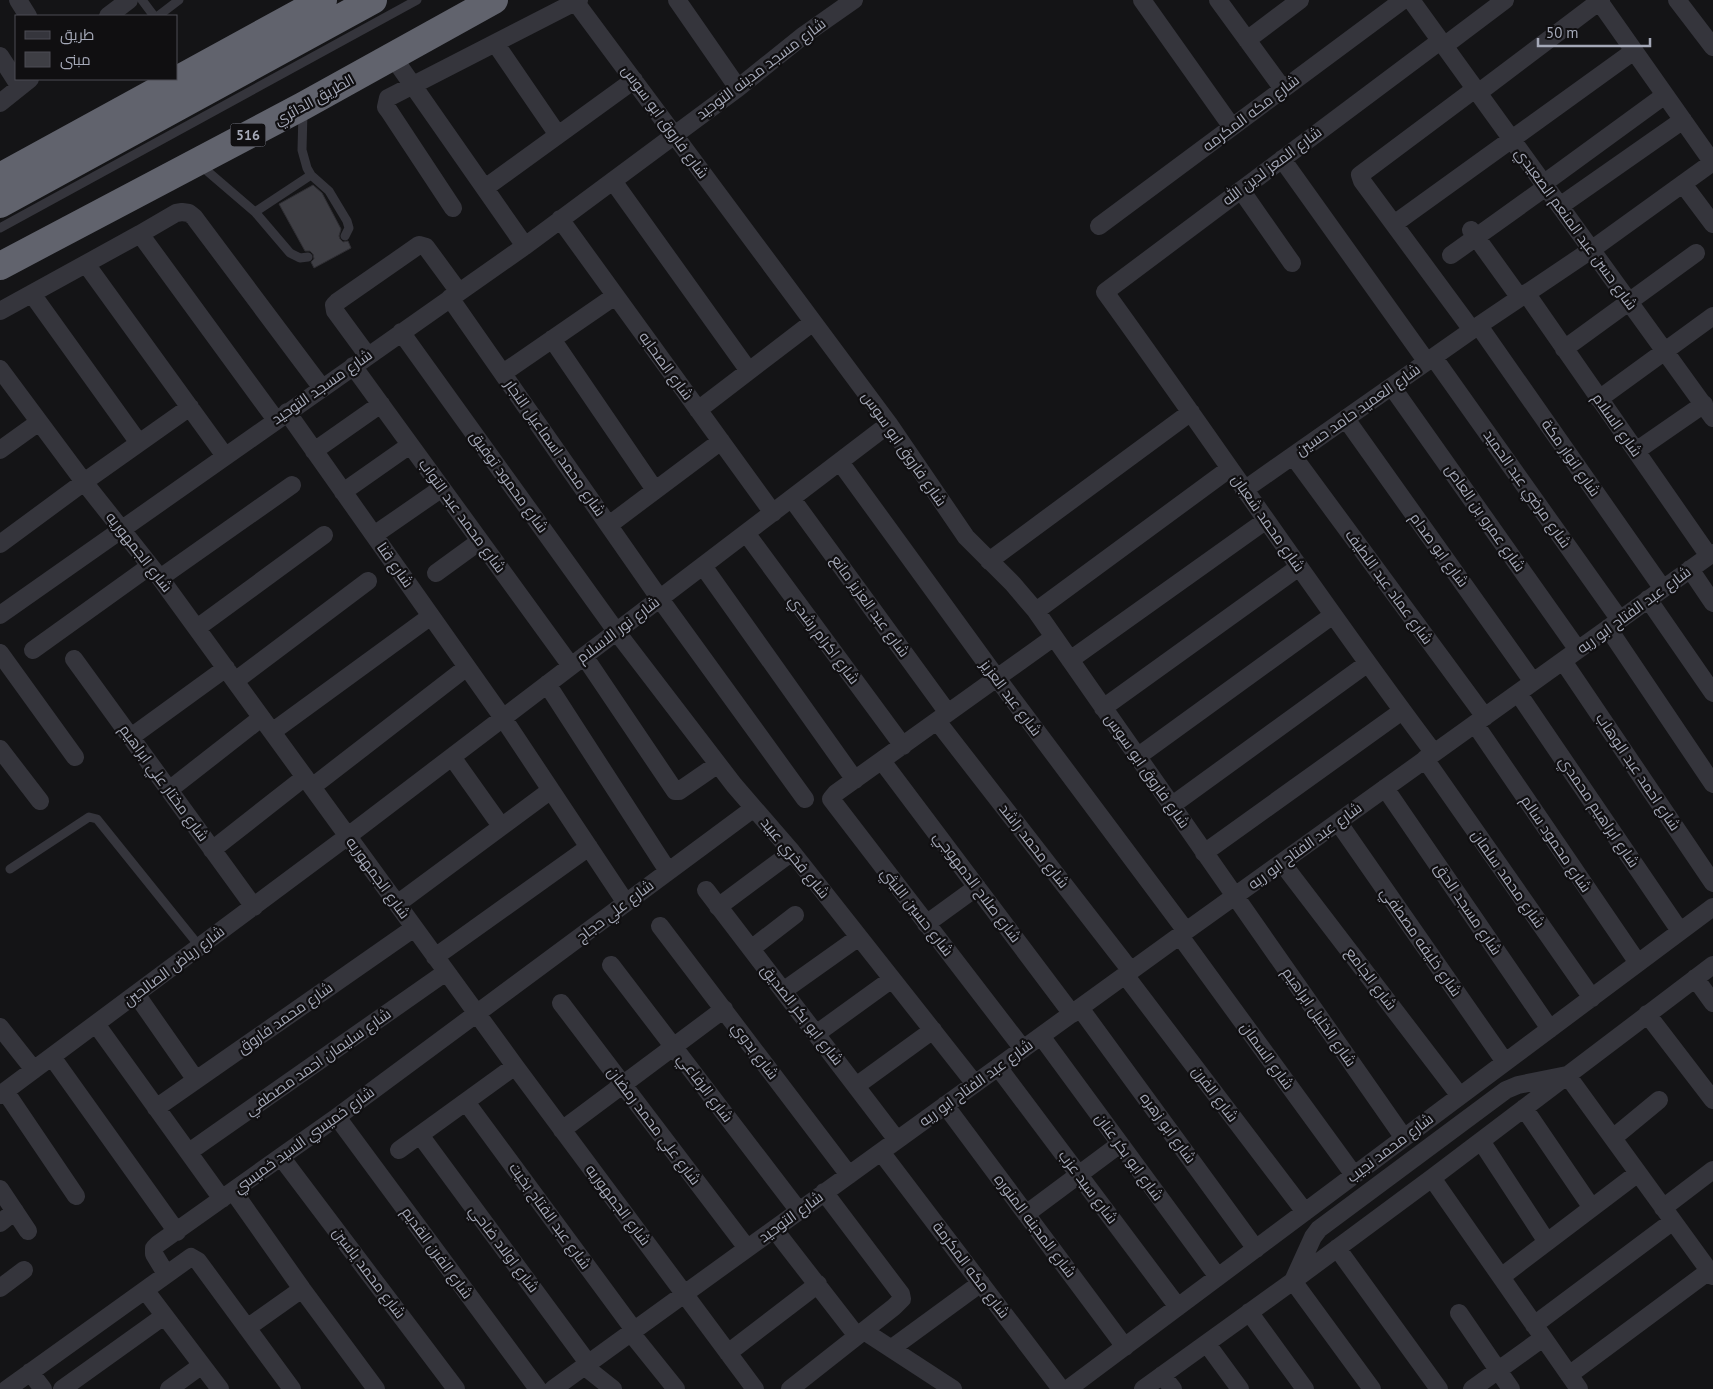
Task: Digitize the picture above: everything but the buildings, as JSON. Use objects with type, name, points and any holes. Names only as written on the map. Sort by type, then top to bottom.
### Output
[{"type":"highway","points":[[178,79],[323,0]]},
{"type":"highway","points":[[0,204],[373,0]]},
{"type":"highway","name":"الطريق الدائري","points":[[0,266],[303,106],[494,0]]},
{"type":"highway","points":[[0,177],[177,80]]},
{"type":"street","points":[[18,0],[27,15]]},
{"type":"street","points":[[109,15],[129,0]]},
{"type":"street","points":[[677,0],[738,88]]},
{"type":"street","name":"شارع مسجد مدينه التوحيد","points":[[524,246],[738,88],[804,35],[854,0]]},
{"type":"street","points":[[1142,0],[1232,127]]},
{"type":"street","points":[[1218,0],[1283,90]]},
{"type":"street","points":[[1247,40],[1300,0]]},
{"type":"street","name":"شارع مكه المكرمه","points":[[1100,226],[1403,0]]},
{"type":"street","name":"شارع حسن عبد المنعم الصعيدي","points":[[1411,0],[1708,411]]},
{"type":"street","name":"شارع المعز لدين الله","points":[[1105,292],[1282,159],[1504,0]]},
{"type":"street","points":[[1678,0],[1713,47]]},
{"type":"street","points":[[453,208],[386,107],[388,98],[576,1]]},
{"type":"street","name":"شارع فاروق ابو سوس","points":[[576,1],[889,424],[966,537],[1014,584],[1036,611],[1234,896]]},
{"type":"street","points":[[1476,91],[1600,1],[1713,162]]},
{"type":"street","points":[[495,43],[558,135]]},
{"type":"street","points":[[1394,224],[1634,51]]},
{"type":"street","points":[[0,56],[15,72]]},
{"type":"street","points":[[393,57],[524,246]]},
{"type":"street","points":[[485,188],[634,80]]},
{"type":"street","points":[[0,103],[25,83]]},
{"type":"street","name":"شارع انوار مكة","points":[[1476,91],[1364,171],[1360,175],[1362,181],[1476,328],[1656,594],[1713,693]]},
{"type":"street","points":[[1451,255],[1473,234],[1545,185],[1665,95]]},
{"type":"street","points":[[1560,206],[1683,120]]},
{"type":"street","name":"شارع مرضي عبد الحميد","points":[[1282,159],[1430,360],[1614,624],[1713,784]]},
{"type":"street","name":"شارع العميد حامد حسين","points":[[1244,490],[1523,295],[1592,250],[1713,162]]},
{"type":"street","points":[[613,181],[749,371]]},
{"type":"street","points":[[1683,184],[1713,224]]},
{"type":"street","points":[[1241,190],[1292,263]]},
{"type":"street","points":[[0,311],[170,216],[182,212],[189,213],[194,217],[322,388]]},
{"type":"street","name":"شارع الصحابه","points":[[560,219],[773,513]]},
{"type":"street","name":"شارع قنا","points":[[140,234],[282,416],[314,451],[502,718]]},
{"type":"street","name":"شارع السلام","points":[[1473,234],[1564,348],[1711,554]]},
{"type":"street","name":"شارع محمد اسماعيل النجار","points":[[368,356],[334,308],[337,302],[419,245],[426,247],[503,373],[608,525],[805,799]]},
{"type":"street","name":"شارع مسجد التوحيد","points":[[0,615],[524,246]]},
{"type":"street","points":[[1564,348],[1696,253]]},
{"type":"street","points":[[86,264],[225,456]]},
{"type":"street","name":"شارع محمد شعبان","points":[[1105,292],[1402,711],[1429,756]]},
{"type":"street","points":[[32,294],[139,443]]},
{"type":"street","points":[[503,373],[615,296]]},
{"type":"street","points":[[1599,399],[1713,316]]},
{"type":"street","points":[[698,410],[813,322]]},
{"type":"street","name":"شارع محمود توفيق","points":[[402,332],[616,632]]},
{"type":"street","points":[[552,339],[655,490]]},
{"type":"street","name":"شارع محمد عبد التواب","points":[[353,366],[480,541],[578,661],[677,792],[718,764]]},
{"type":"street","name":"شارع الجمهوريه","points":[[2,376],[197,628],[446,972],[755,1389]]},
{"type":"street","name":"شارع عمرو بن العاص","points":[[1392,386],[1578,650]]},
{"type":"street","points":[[314,451],[381,404]]},
{"type":"street","points":[[0,544],[190,407]]},
{"type":"street","points":[[1636,451],[1708,411]]},
{"type":"street","points":[[989,561],[1191,412]]},
{"type":"street","name":"شارع ابو صدام","points":[[1346,419],[1533,682]]},
{"type":"street","points":[[0,450],[39,422]]},
{"type":"street","name":"شارع نور الاسلام","points":[[348,836],[889,424]]},
{"type":"street","points":[[608,525],[721,441]]},
{"type":"street","points":[[343,492],[410,445]]},
{"type":"street","name":"شارع عماد عبد اللطيف","points":[[1293,456],[1480,720]]},
{"type":"street","name":"شارع عبد العزيز","points":[[840,462],[1183,934]]},
{"type":"street","points":[[1036,611],[1229,469]]},
{"type":"street","points":[[33,650],[292,485]]},
{"type":"street","points":[[374,535],[442,488]]},
{"type":"street","name":"شارع عبد العزيز مانع","points":[[792,499],[943,717]]},
{"type":"street","points":[[1070,660],[1265,520]]},
{"type":"street","name":"شارع اكرام رشدي","points":[[746,533],[903,746]]},
{"type":"street","points":[[197,628],[324,535]]},
{"type":"street","points":[[436,573],[480,541]]},
{"type":"street","name":"شارع عبد الفتاح ابو ريه","points":[[898,1140],[1711,554]]},
{"type":"street","points":[[703,566],[855,780],[1054,637]]},
{"type":"street","points":[[1103,708],[1299,567]]},
{"type":"street","points":[[1690,569],[1713,603]]},
{"type":"street","points":[[131,737],[231,675],[368,581]]},
{"type":"street","points":[[1137,757],[1333,615]]},
{"type":"street","points":[[272,732],[431,616]]},
{"type":"street","name":"شارع فخري عبيد","points":[[616,632],[718,764],[792,852],[975,1084]]},
{"type":"street","points":[[0,653],[76,756]]},
{"type":"street","name":"شارع مختار علي ابراهيم","points":[[74,659],[254,907]]},
{"type":"street","name":"شارع احمد عبد الوهاب","points":[[1563,661],[1713,883]]},
{"type":"street","points":[[1171,806],[1368,663]]},
{"type":"street","points":[[212,850],[467,667]]},
{"type":"street","points":[[547,684],[668,871]]},
{"type":"street","name":"شارع ابراهيم محمدي","points":[[1518,693],[1680,931]]},
{"type":"street","points":[[1204,853],[1402,711]]},
{"type":"street","name":"شارع محمد راشد","points":[[943,717],[1128,973]]},
{"type":"street","points":[[169,790],[262,718]]},
{"type":"street","points":[[502,718],[626,903]]},
{"type":"street","name":"شارع محمود سالم","points":[[1480,720],[1638,963]]},
{"type":"street","points":[[0,749],[40,800]]},
{"type":"street","name":"شارع محمد سلمان","points":[[1429,756],[1592,998]]},
{"type":"street","points":[[452,757],[501,826]]},
{"type":"street","name":"شارع صلاح الدمهوجي","points":[[882,761],[977,887],[1076,1011]]},
{"type":"street","name":"شارع حسين الليثي","points":[[855,780],[834,794],[832,801],[1023,1049]]},
{"type":"street","name":"شارع مسجد الحق","points":[[1386,788],[1550,1029]]},
{"type":"street","points":[[397,904],[551,790]]},
{"type":"street","name":"شارع علي حجاج","points":[[477,1014],[754,808]]},
{"type":"street","name":"شارع خليفه مصطفي","points":[[1338,822],[1505,1062]]},
{"type":"street","name":"شارع رياض الصالحين","points":[[3,1093],[348,836]]},
{"type":"street","points":[[436,957],[589,847]]},
{"type":"street","points":[[718,907],[792,852]]},
{"type":"street","name":"شارع الجامع","points":[[1282,863],[1460,1096]]},
{"type":"street","points":[[926,924],[977,887]]},
{"type":"street","name":"شارع ابو بكر الصديق","points":[[706,890],[898,1140]]},
{"type":"street","name":"شارع الخليل ابراهيم","points":[[1234,896],[1404,1138]]},
{"type":"street","name":"شارع محمد نجيب","points":[[1068,1389],[1713,907]]},
{"type":"street","points":[[751,949],[795,915]]},
{"type":"street","name":"شارع بدوي","points":[[660,926],[849,1175]]},
{"type":"street","name":"شارع محمد فاروق","points":[[156,1108],[414,928]]},
{"type":"street","name":"شارع السمان","points":[[1183,934],[1354,1175]]},
{"type":"street","points":[[784,991],[859,937]]},
{"type":"street","points":[[1143,1389],[1168,1382],[1207,1344],[1432,1178],[1713,964]]},
{"type":"street","name":"شارع الرفاعي","points":[[611,965],[799,1211]]},
{"type":"street","name":"شارع سليمان احمد مصطفي","points":[[189,1152],[446,972]]},
{"type":"street","name":"شارع الفرن","points":[[1128,973],[1304,1212]]},
{"type":"street","points":[[1694,978],[1713,1004]]},
{"type":"street","points":[[816,1034],[892,979]]},
{"type":"street","points":[[136,994],[196,1080]]},
{"type":"street","name":"شارع علي محمد رمضان","points":[[561,1003],[747,1248]]},
{"type":"street","points":[[562,1130],[724,1009]]},
{"type":"street","name":"شارع ابو زهره","points":[[1076,1011],[1256,1249]]},
{"type":"street","name":"شارع خميسي السيد خميسي","points":[[166,1274],[153,1251],[158,1244],[337,1117],[477,1014]]},
{"type":"street","points":[[1647,1014],[1713,1100]]},
{"type":"street","points":[[96,1024],[189,1152],[228,1195],[376,1389]]},
{"type":"street","points":[[0,1027],[34,1070]]},
{"type":"street","points":[[856,1086],[932,1030]]},
{"type":"street","name":"شارع ابو بكر عنان","points":[[1041,1036],[1218,1277]]},
{"type":"street","points":[[52,1057],[177,1232]]},
{"type":"street","points":[[400,1150],[515,1066]]},
{"type":"street","name":"شارع سيد عزب","points":[[998,1067],[1178,1307]]},
{"type":"street","points":[[1432,1178],[1574,1382],[1712,1273],[1567,1075]]},
{"type":"street","points":[[1294,1281],[1313,1237],[1319,1229],[1506,1090],[1518,1085],[1567,1075]]},
{"type":"street","points":[[3,1093],[76,1196]]},
{"type":"street","points":[[1613,1138],[1660,1100]]},
{"type":"street","name":"شارع عبد الفتاح بخيت","points":[[466,1102],[632,1332],[676,1389]]},
{"type":"street","name":"شارع المدينه المنوره","points":[[945,1105],[1124,1347]]},
{"type":"street","points":[[1524,1108],[1592,1208]]},
{"type":"street","name":"شارع الفرن القديم","points":[[337,1117],[538,1389]]},
{"type":"street","name":"شارع اولاد ضاحي","points":[[420,1135],[586,1364],[613,1389]]},
{"type":"street","name":"شارع التوحيد","points":[[553,1389],[898,1140]]},
{"type":"street","points":[[1481,1141],[1547,1242]]},
{"type":"street","points":[[1026,1214],[1120,1144]]},
{"type":"street","name":"شارع مكه المكرمة","points":[[881,1152],[1061,1389]]},
{"type":"street","name":"شارع محمد ياسين","points":[[281,1157],[456,1389]]},
{"type":"street","points":[[1472,1389],[1498,1370],[1538,1331],[1668,1214],[1713,1170]]},
{"type":"street","points":[[1501,1277],[1638,1173]]},
{"type":"street","points":[[0,1189],[28,1230]]},
{"type":"street","points":[[790,1389],[900,1302],[902,1296],[824,1192]]},
{"type":"street","points":[[0,1223],[15,1211]]},
{"type":"street","points":[[774,1229],[860,1333],[892,1348],[954,1389]]},
{"type":"street","points":[[1337,1248],[1439,1389]]},
{"type":"street","points":[[7,1389],[188,1258],[194,1258],[247,1328],[286,1387]]},
{"type":"street","points":[[0,1288],[24,1270]]},
{"type":"street","points":[[1294,1281],[1372,1389]]},
{"type":"street","points":[[892,1348],[980,1283]]},
{"type":"street","points":[[728,1353],[818,1284]]},
{"type":"street","points":[[144,1290],[220,1389]]},
{"type":"street","points":[[247,1328],[302,1290]]},
{"type":"street","points":[[1249,1312],[1305,1389]]},
{"type":"street","points":[[1459,1313],[1511,1389]]},
{"type":"street","points":[[62,1389],[164,1316]]},
{"type":"street","points":[[1207,1344],[1240,1389]]},
{"type":"street","points":[[169,1389],[202,1365]]},
{"type":"street","points":[[30,1372],[43,1389]]},
{"type":"lane","points":[[142,0],[155,15]]},
{"type":"lane","points":[[157,15],[179,0]]},
{"type":"lane","points":[[0,228],[417,0]]},
{"type":"lane","points":[[303,106],[302,150],[307,168],[311,175],[329,191],[347,221],[349,228],[345,236]]},
{"type":"lane","points":[[196,163],[255,212],[290,253],[300,258],[308,257]]},
{"type":"lane","points":[[255,212],[311,175]]},
{"type":"lane","points":[[10,869],[89,817],[97,819],[200,947]]}]
